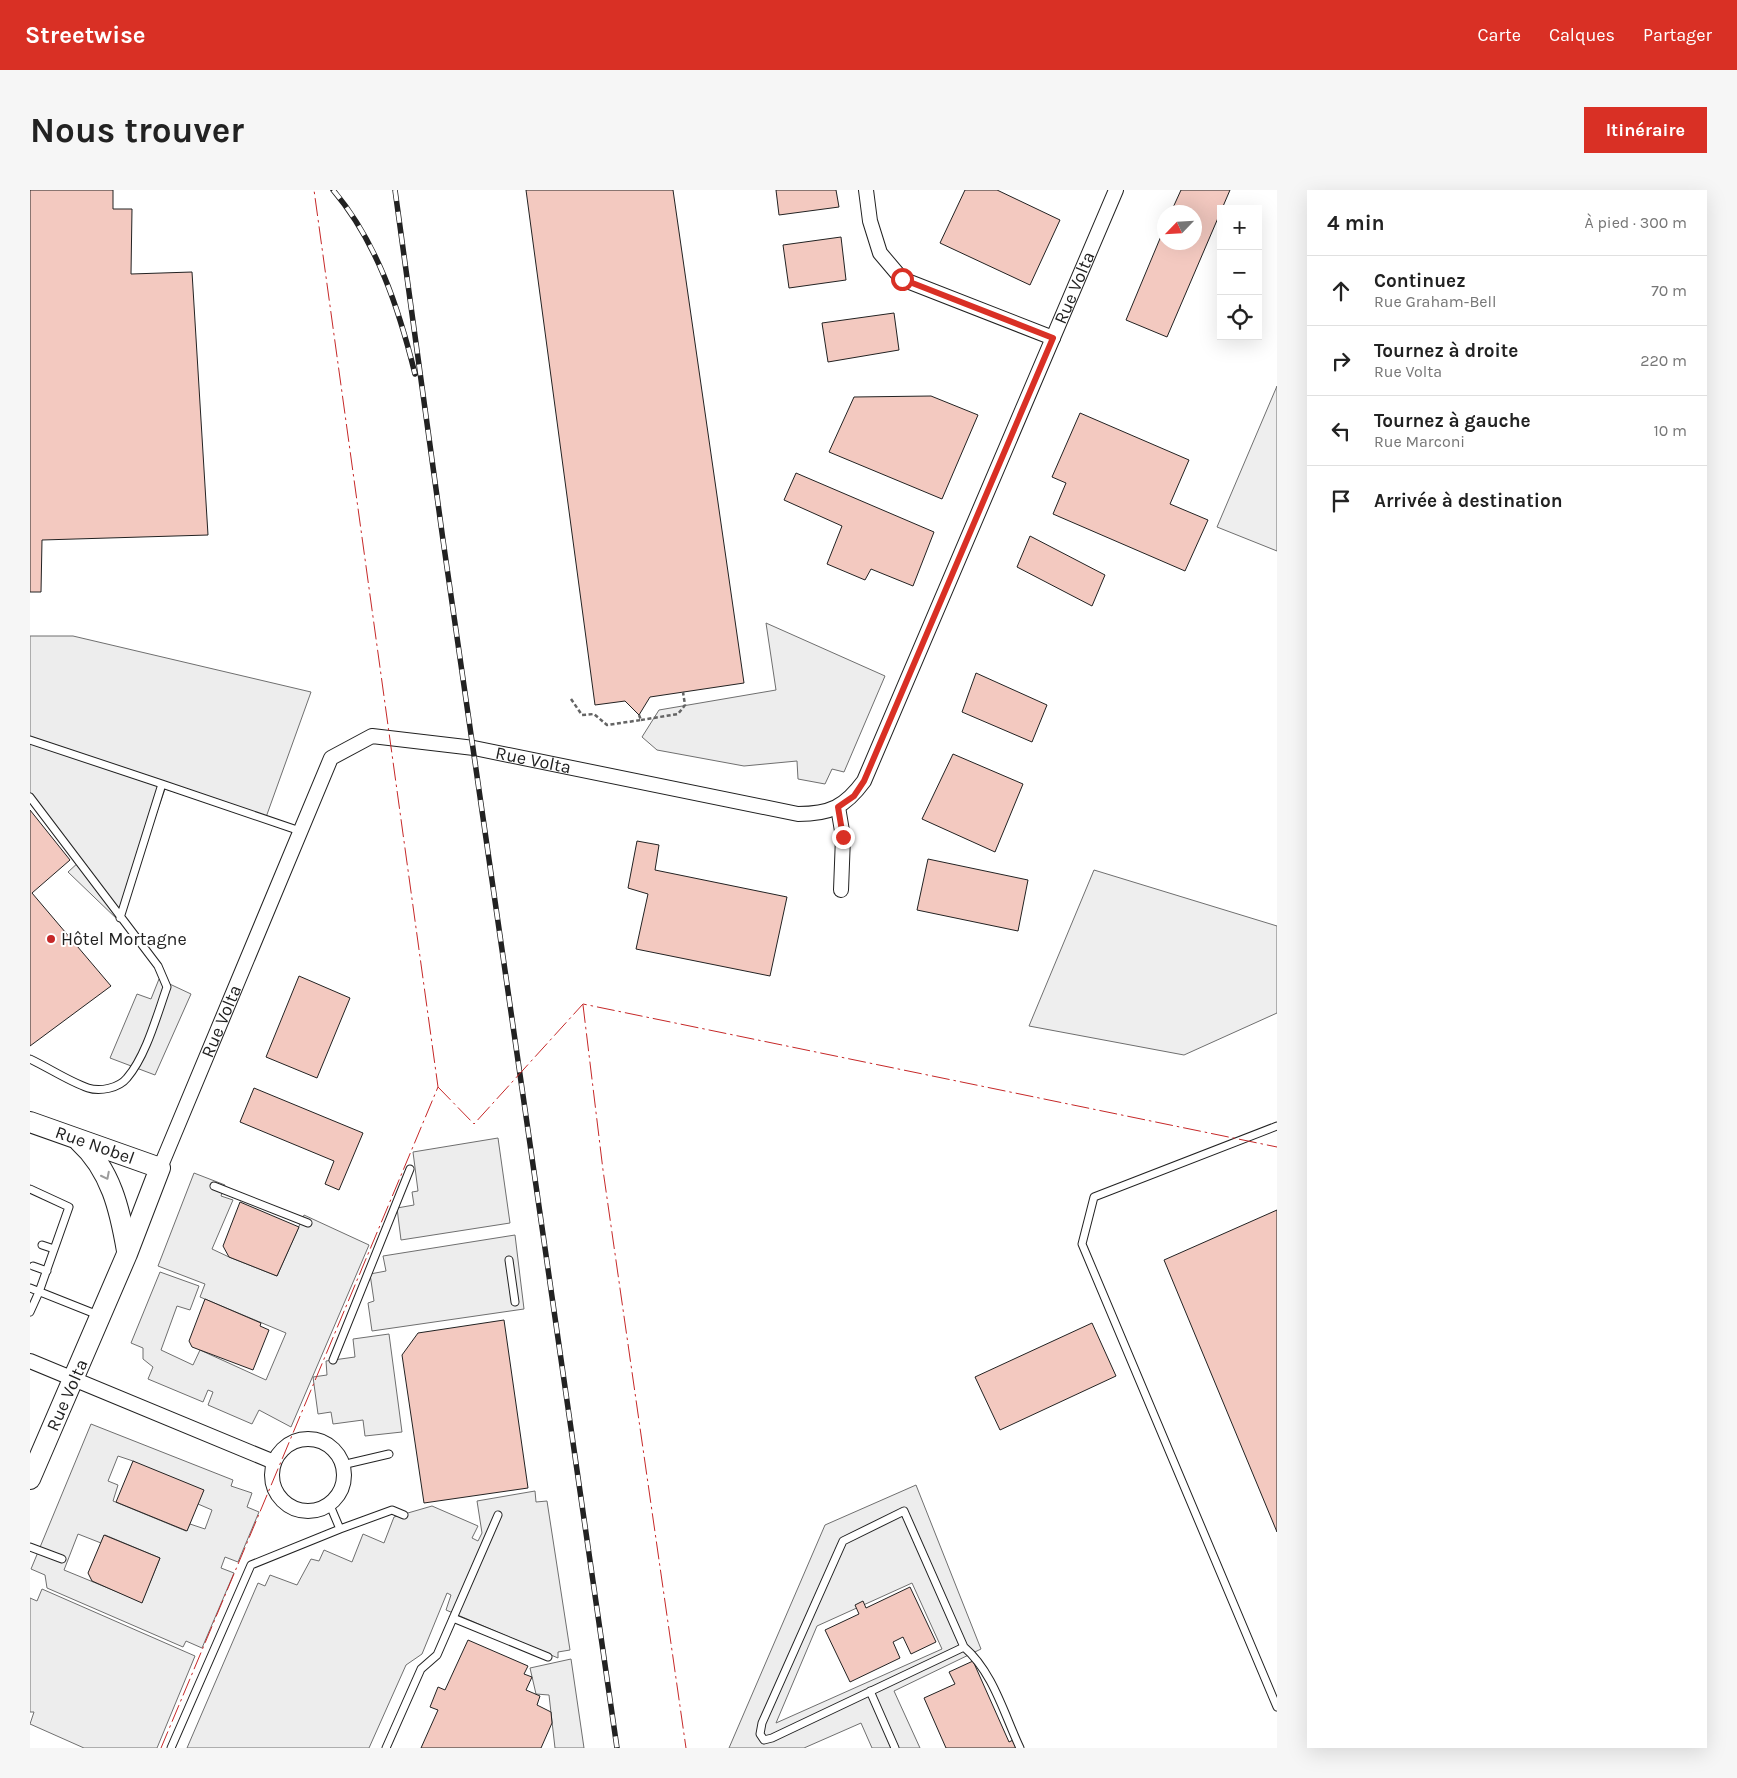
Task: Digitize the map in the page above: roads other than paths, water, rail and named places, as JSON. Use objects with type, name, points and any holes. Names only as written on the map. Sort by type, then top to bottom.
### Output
[{"type":"street","points":[[866,190],[870,221],[880,253],[902,279],[1053,338]]},
{"type":"street","name":"Rue Volta","points":[[30,1479],[127,1254],[160,1168],[331,758],[372,736],[474,748],[798,814],[818,814],[838,807],[854,796],[864,781],[1116,190]]},
{"type":"street","points":[[838,807],[843,837],[841,890]]},
{"type":"street","name":"Rue Nobel","points":[[30,1122],[160,1168]]},
{"type":"street","points":[[76,1138],[94,1154],[108,1180],[121,1214],[127,1254]]},
{"type":"street","points":[[30,1361],[274,1462]]},
{"type":"street","points":[[311,1439],[322,1442],[332,1448],[342,1465],[343,1480],[340,1492],[329,1503],[311,1511],[299,1510],[288,1505],[279,1497],[274,1486],[272,1474],[274,1462],[280,1452],[289,1444],[300,1440],[311,1439]]},
{"type":"lane","points":[[30,740],[300,831]]},
{"type":"lane","points":[[120,918],[162,784]]},
{"type":"lane","points":[[30,797],[158,966],[167,987],[138,1061],[126,1080],[103,1090],[89,1088],[30,1058]]},
{"type":"lane","points":[[1277,1126],[1094,1197],[1082,1244],[1277,1707]]},
{"type":"lane","points":[[333,1360],[410,1169]]},
{"type":"lane","points":[[214,1186],[308,1223]]},
{"type":"lane","points":[[30,1189],[69,1207],[47,1271],[30,1312]]},
{"type":"lane","points":[[42,1244],[54,1250]]},
{"type":"lane","points":[[509,1260],[515,1302]]},
{"type":"lane","points":[[33,1266],[47,1271]]},
{"type":"lane","points":[[30,1288],[101,1316]]},
{"type":"lane","points":[[342,1465],[389,1454]]},
{"type":"lane","points":[[329,1503],[340,1529]]},
{"type":"lane","points":[[171,1748],[250,1566],[392,1510],[404,1515]]},
{"type":"lane","points":[[964,1648],[772,1738],[764,1740],[760,1734],[762,1723],[843,1540],[904,1511],[964,1648],[977,1659],[986,1673],[1020,1748]]},
{"type":"lane","points":[[386,1748],[421,1668],[437,1655],[498,1515]]},
{"type":"lane","points":[[30,1547],[62,1559]]},
{"type":"lane","points":[[453,1618],[548,1657]]},
{"type":"lane","points":[[870,1691],[895,1748]]},
{"type":"railway","points":[[333,190],[348,210],[374,254],[394,301],[415,374]]},
{"type":"railway","points":[[395,190],[443,540],[617,1748]]},
{"type":"place","name":"Hôtel Mortagne","points":[[51,939]]}]
